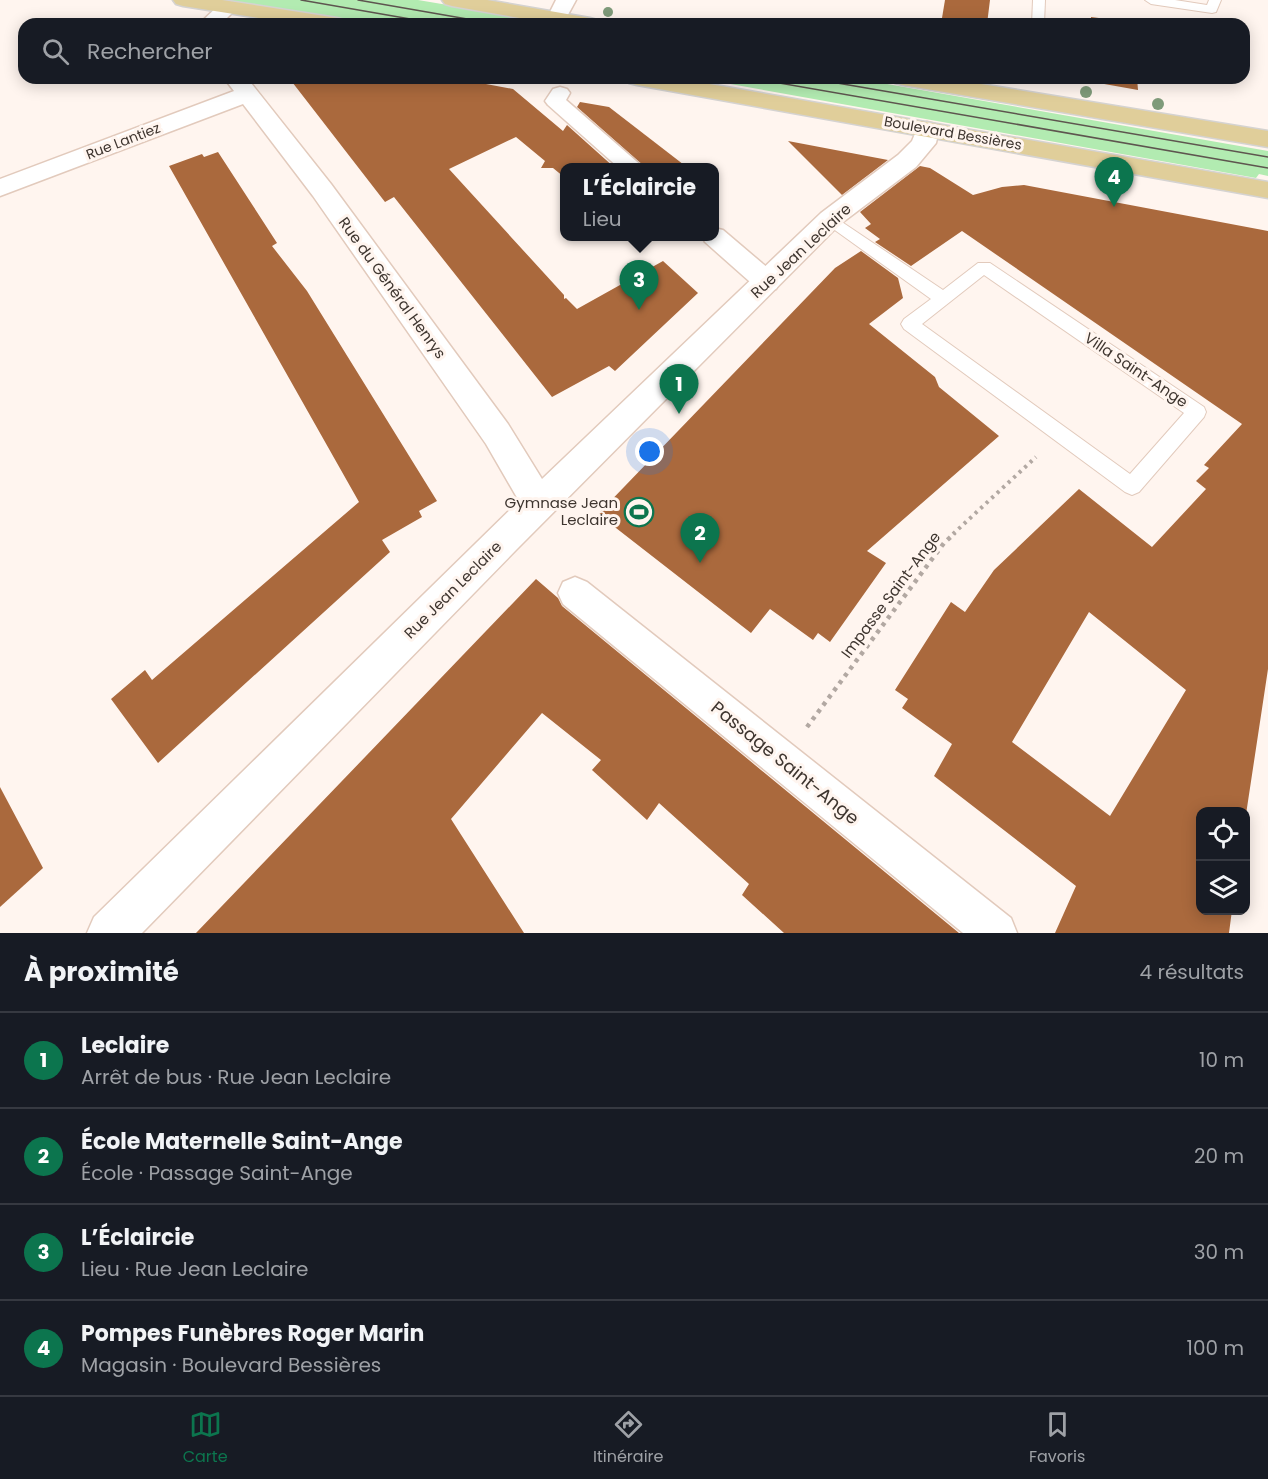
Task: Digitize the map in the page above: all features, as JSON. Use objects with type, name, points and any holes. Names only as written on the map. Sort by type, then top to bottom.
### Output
[{"type":"main road","points":[[183,0],[296,18]]},
{"type":"main road","points":[[452,0],[557,18]]},
{"type":"main road","name":"Boulevard Bessières","points":[[671,84],[1268,190]]},
{"type":"main road","points":[[939,84],[1268,139]]},
{"type":"street","points":[[557,18],[566,0]]},
{"type":"street","points":[[216,18],[227,8]]},
{"type":"street","name":"Rue Lantiez","points":[[0,188],[241,86]]},
{"type":"street","name":"Rue du Général Henrys","points":[[241,86],[322,190],[491,424],[540,504]]},
{"type":"street","points":[[560,93],[555,101],[627,163]]},
{"type":"street","name":"Rue Jean Leclaire","points":[[110,933],[540,504],[830,219],[907,161],[924,143],[927,129]]},
{"type":"street","points":[[719,241],[767,282]]},
{"type":"street","name":"Passage Saint-Ange","points":[[575,593],[996,933]]},
{"type":"lane","points":[[1038,18],[1039,0]]},
{"type":"lane","points":[[1151,0],[1212,9],[1215,0]]},
{"type":"lane","points":[[830,219],[943,299]]},
{"type":"lane","name":"Villa Saint-Ange","points":[[984,267],[1197,412],[1132,486],[910,324],[943,299],[984,267]]},
{"type":"path","name":"Impasse Saint-Ange","points":[[782,761],[944,543],[1061,434]]},
{"type":"green space","points":[[218,0],[418,0],[525,18],[331,18]]},
{"type":"green space","points":[[731,84],[887,84],[1268,151],[1268,176],[1259,174],[1256,178]]},
{"type":"building","points":[[945,0],[990,0],[988,18],[942,18]]},
{"type":"building","points":[[294,84],[486,84],[513,89],[563,131],[567,125],[609,163],[560,163],[560,174],[553,168],[541,168],[545,161],[516,137],[449,169],[564,295],[564,299],[566,298],[577,309],[663,261],[698,293],[615,371],[609,366],[552,397],[394,197],[385,202]]},
{"type":"building","points":[[1104,84],[1138,84],[1138,90]]},
{"type":"building","points":[[580,102],[609,107],[682,163],[640,163],[577,107]]},
{"type":"building","points":[[788,141],[888,160],[842,195]]},
{"type":"building","points":[[218,152],[277,243],[272,246],[307,291],[437,501],[419,511],[422,517],[382,540],[390,552],[158,763],[111,699],[145,670],[152,680],[359,502],[169,166],[202,154],[204,157]]},
{"type":"building","points":[[920,166],[930,168],[973,195],[1002,187],[1024,185],[1268,231],[1268,669],[1247,807],[1196,807],[1196,915],[1231,915],[1229,933],[1055,933],[1076,886],[934,776],[952,744],[902,708],[908,699],[895,690],[951,602],[965,612],[994,570],[1079,489],[1152,547],[1206,489],[1196,481],[1209,468],[1204,465],[1242,424],[962,231],[911,266],[875,242],[880,239],[865,228],[871,224],[860,212]],"holes":[[[1089,612],[1186,690],[1110,816],[1012,742]]]},
{"type":"building","points":[[861,251],[898,278],[903,298],[869,324],[935,377],[939,387],[999,436],[867,551],[886,563],[830,642],[818,633],[813,640],[770,609],[751,633],[598,514],[835,268]]},
{"type":"building","points":[[536,579],[558,598],[562,606],[959,933],[784,933],[742,895],[749,884],[659,803],[647,820],[592,770],[601,760],[542,713],[451,819],[524,933],[196,933]]},
{"type":"building","points":[[0,787],[43,868],[0,907]]},
{"type":"tram line","points":[[301,0],[404,18]]},
{"type":"tram line","points":[[358,0],[462,18]]},
{"type":"tram line","points":[[785,84],[1268,168]]},
{"type":"tram line","points":[[843,84],[1268,157]]},
{"type":"place","name":"Pompes Funèbres Roger Marin","points":[[1114,207]]},
{"type":"place","name":"L’Éclaircie","points":[[639,310]]},
{"type":"place","name":"Leclaire","points":[[679,414]]},
{"type":"place","name":"Gymnase Jean Leclaire","points":[[639,512]]},
{"type":"place","name":"École Maternelle Saint-Ange","points":[[700,563]]}]
